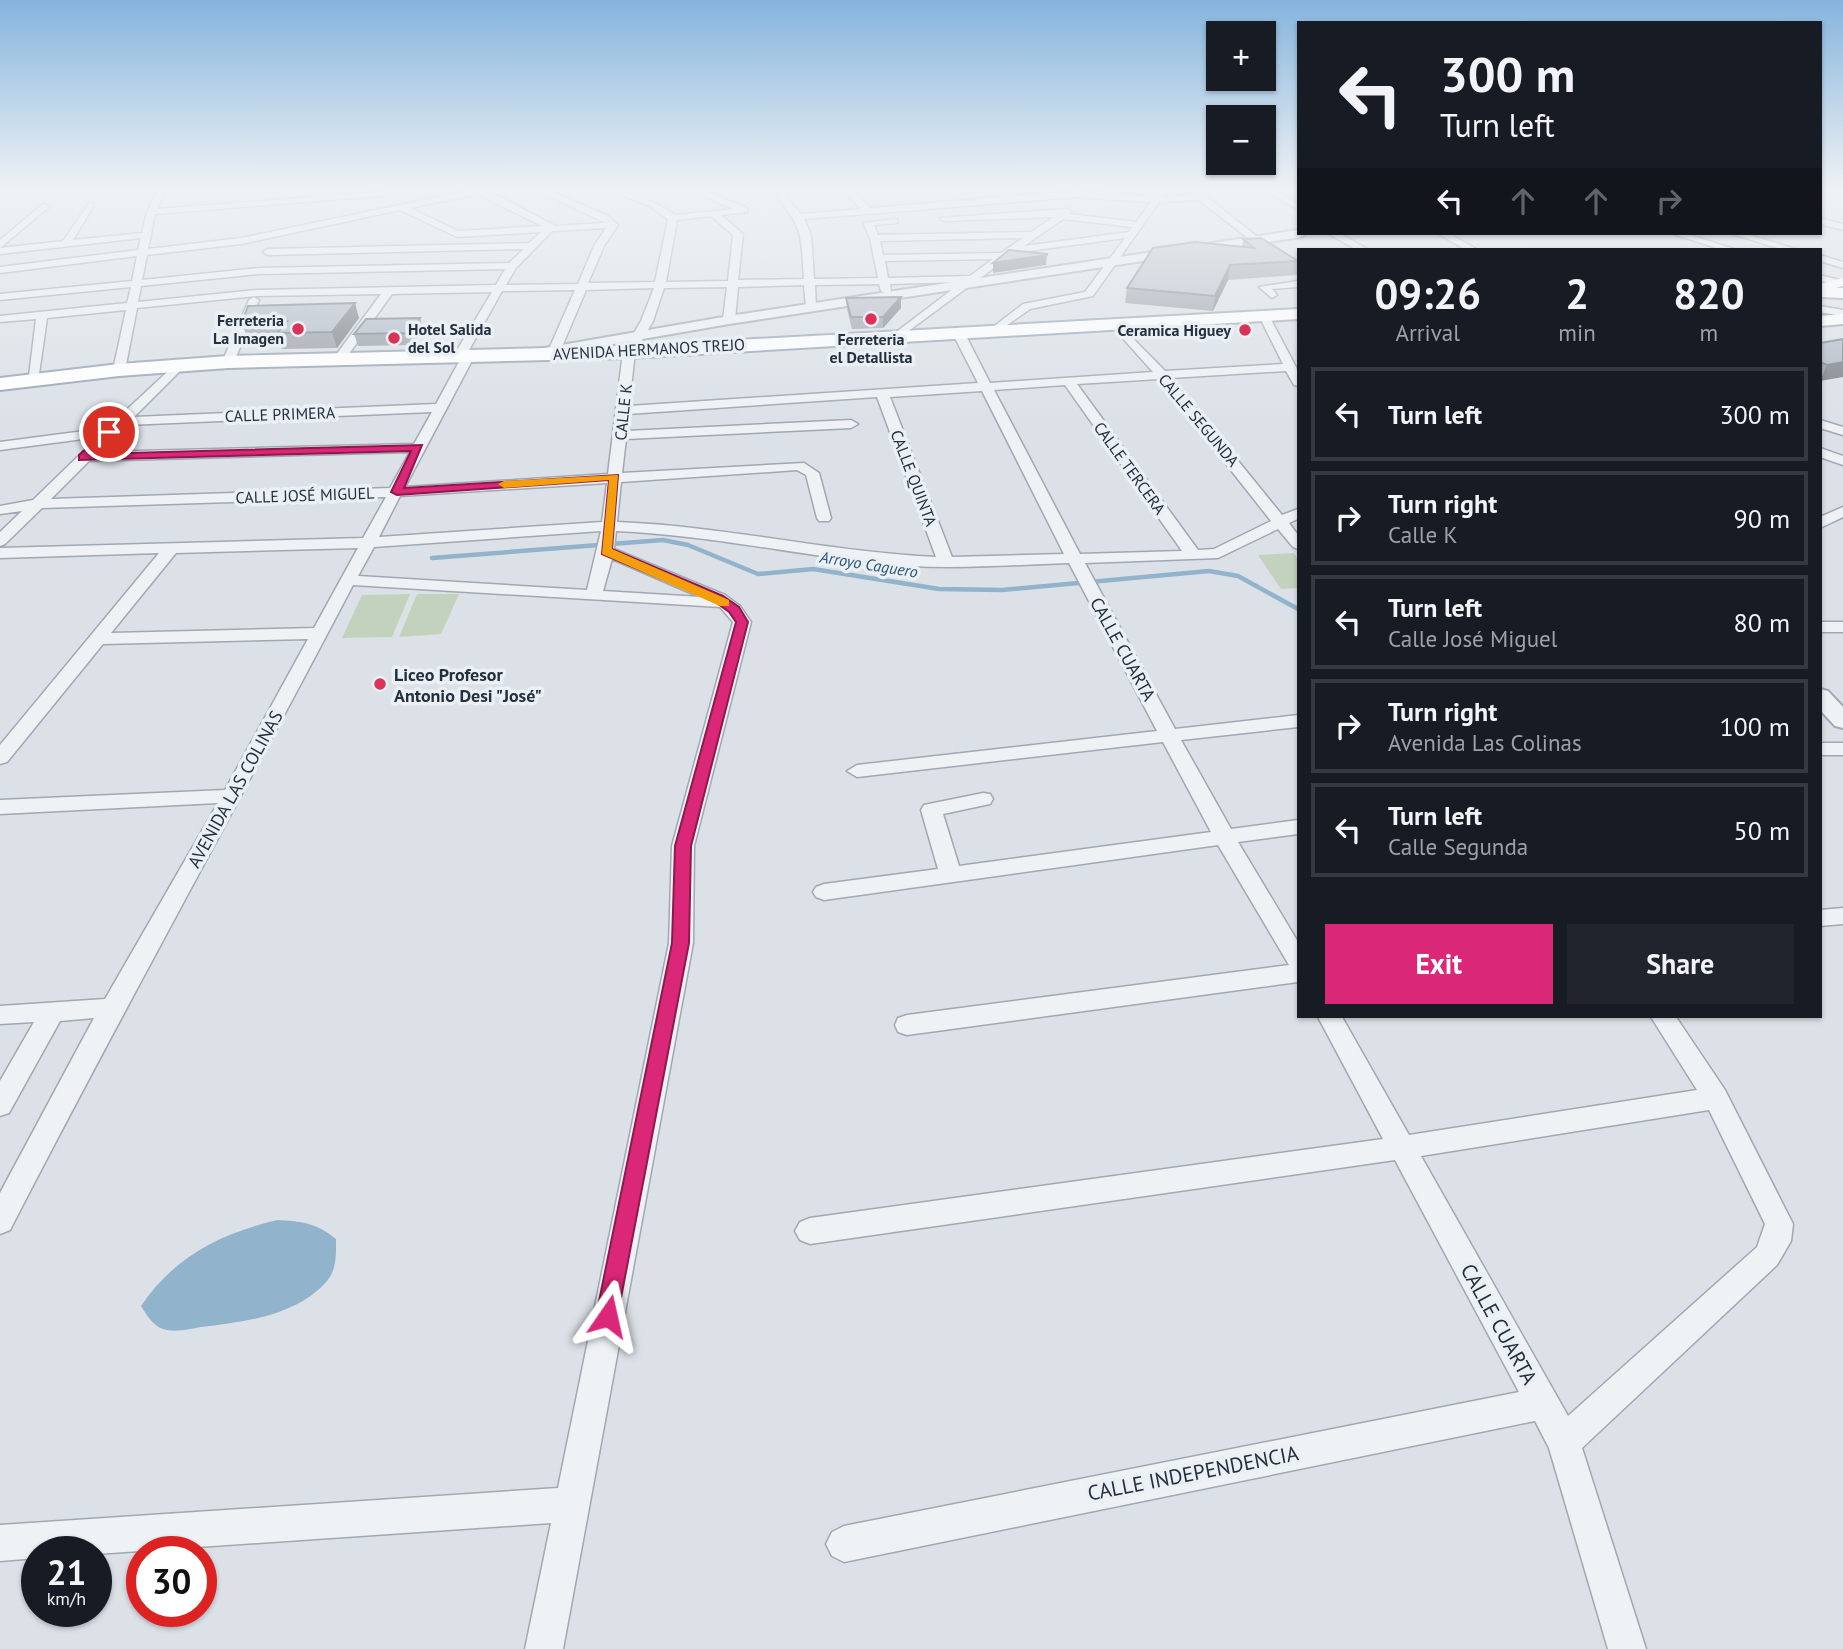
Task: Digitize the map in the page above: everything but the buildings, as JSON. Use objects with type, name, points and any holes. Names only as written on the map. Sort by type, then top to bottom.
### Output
[{"type":"main road","points":[[1822,290],[1841,286]]},
{"type":"main road","name":"AVENIDA HERMANOS TREJO","points":[[0,384],[119,370],[228,362],[629,352],[1114,322],[1297,314]]},
{"type":"street","points":[[0,297],[40,279],[91,267]]},
{"type":"street","points":[[119,370],[141,267]]},
{"type":"street","points":[[0,270],[40,279],[137,283],[189,267]]},
{"type":"street","points":[[238,267],[259,271],[512,267]]},
{"type":"street","points":[[228,362],[257,293],[261,267]]},
{"type":"street","name":"AVENIDA LAS COLINAS","points":[[0,1221],[112,1008],[321,634],[512,267]]},
{"type":"street","points":[[555,349],[589,267]]},
{"type":"street","points":[[629,352],[643,334],[662,286],[665,267]]},
{"type":"street","points":[[729,320],[735,267]]},
{"type":"street","points":[[807,267],[811,308]]},
{"type":"street","points":[[881,267],[887,297]]},
{"type":"street","points":[[899,335],[989,267]]},
{"type":"street","points":[[527,355],[729,320],[1072,267]]},
{"type":"street","points":[[996,330],[1027,306],[1089,294],[1109,267]]},
{"type":"street","points":[[1822,279],[1841,286]]},
{"type":"street","points":[[0,320],[257,293],[883,280],[970,282]]},
{"type":"street","points":[[1272,295],[1264,287],[1297,284]]},
{"type":"street","points":[[340,359],[388,291]]},
{"type":"street","points":[[1263,314],[1297,380]]},
{"type":"street","points":[[32,381],[42,315]]},
{"type":"street","name":"CALLE SEGUNDA","points":[[1114,322],[1162,375],[1283,521]]},
{"type":"street","name":"CALLE CUARTA","points":[[958,332],[983,386],[1086,582],[1172,736],[1223,835],[1297,959]]},
{"type":"street","name":"CALLE K","points":[[593,596],[606,541],[629,352]]},
{"type":"street","points":[[0,541],[179,365]]},
{"type":"street","points":[[624,410],[1290,367]]},
{"type":"street","name":"CALLE TERCERA","points":[[1068,380],[1193,555]]},
{"type":"street","name":"CALLE QUINTA","points":[[882,393],[946,562]]},
{"type":"street","name":"CALLE PRIMERA","points":[[120,421],[440,408]]},
{"type":"street","points":[[621,435],[850,424]]},
{"type":"street","points":[[1822,425],[1843,431]]},
{"type":"street","points":[[0,446],[109,432]]},
{"type":"street","points":[[83,457],[418,448]]},
{"type":"street","points":[[1822,453],[1843,461]]},
{"type":"street","name":"CALLE JOSÉ MIGUEL","points":[[0,510],[38,505],[397,492],[799,466],[812,473],[824,518]]},
{"type":"street","points":[[1822,522],[1843,512]]},
{"type":"street","points":[[0,553],[366,543],[606,541],[656,528],[879,559],[946,562],[1193,555],[1219,553],[1297,514]]},
{"type":"street","points":[[1283,521],[1297,542]]},
{"type":"street","points":[[544,1649],[681,943],[683,846],[742,622],[726,604],[606,541]]},
{"type":"street","points":[[0,758],[172,548]]},
{"type":"street","points":[[348,580],[726,604]]},
{"type":"street","points":[[1822,627],[1843,627]]},
{"type":"street","points":[[95,639],[321,634]]},
{"type":"street","points":[[1822,698],[1843,721]]},
{"type":"street","points":[[857,771],[1297,721]]},
{"type":"street","points":[[1822,749],[1843,748]]},
{"type":"street","points":[[0,807],[232,796]]},
{"type":"street","points":[[951,874],[932,810],[983,799]]},
{"type":"street","points":[[824,892],[1223,835],[1297,827]]},
{"type":"street","points":[[1822,918],[1843,916]]},
{"type":"street","points":[[907,1025],[1297,973]]},
{"type":"street","points":[[0,1015],[112,1008]]},
{"type":"street","points":[[0,1105],[52,1013]]},
{"type":"street","name":"CALLE CUARTA","points":[[1331,1018],[1564,1442],[1628,1649]]},
{"type":"street","points":[[1564,1442],[1768,1256],[1776,1241],[1779,1224],[1716,1098],[1664,1018]]},
{"type":"street","points":[[810,1231],[1401,1148],[1716,1098]]},
{"type":"street","name":"CALLE INDEPENDENCIA","points":[[844,1544],[1543,1403]]},
{"type":"street","points":[[0,1543],[571,1504]]},
{"type":"green space","points":[[1294,553],[1297,558],[1297,588],[1281,589],[1258,555]]},
{"type":"green space","points":[[410,594],[392,637],[342,638],[362,595]]},
{"type":"green space","points":[[417,594],[459,594],[441,634],[399,637]]},
{"type":"water","points":[[277,1220],[308,1224],[322,1229],[336,1239],[333,1271],[315,1293],[301,1302],[285,1310],[234,1323],[172,1331],[156,1325],[141,1306],[169,1273],[200,1250],[236,1232]]},
{"type":"waterway","name":"Arroyo Caguero","points":[[432,558],[663,540],[688,545],[758,574],[813,569],[939,589],[1002,590],[1209,571],[1238,576],[1297,608]]},
{"type":"slow traffic","points":[[504,484],[614,477],[606,551],[725,603]]},
{"type":"place","name":"Ferreteria el Detallista","points":[[871,319]]},
{"type":"place","name":"Ferreteria La Imagen","points":[[298,329]]},
{"type":"place","name":"Ceramica Higuey","points":[[1245,330]]},
{"type":"place","name":"Hotel Salida del Sol","points":[[394,338]]},
{"type":"place","name":"Liceo Profesor Antonio Desi \"José\"","points":[[380,684]]},
{"type":"route","points":[[109,432],[83,457],[418,448],[397,492],[614,477],[606,551],[719,599],[734,610],[742,622],[683,846],[681,943],[608,1316]]}]
